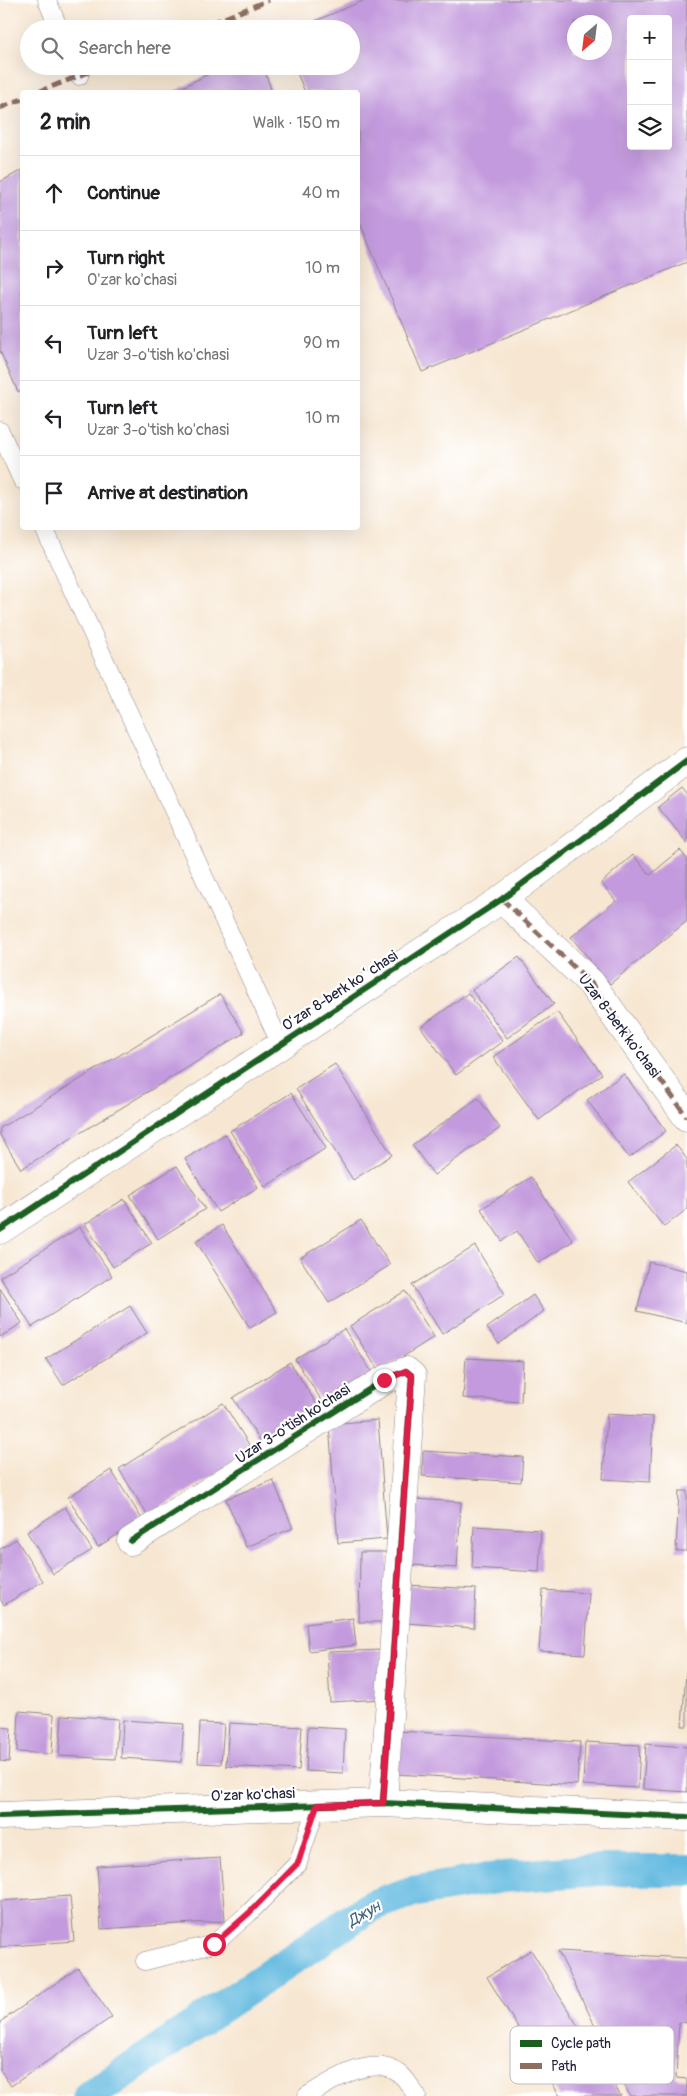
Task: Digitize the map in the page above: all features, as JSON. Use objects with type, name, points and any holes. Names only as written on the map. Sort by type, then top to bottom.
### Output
[{"type":"street","name":"Oʻzar 8-berk koʻchasi","points":[[0,1230],[502,899],[687,761]]},
{"type":"street","name":"Uzar 8-berk ko'chasi","points":[[502,899],[590,983],[687,1117]]},
{"type":"street","name":"Uzar 3-o'tish ko'chasi","points":[[131,1541],[384,1380],[406,1371],[412,1376],[383,1803]]},
{"type":"street","name":"O'zar ko'chasi","points":[[0,1816],[383,1803],[687,1817]]},
{"type":"lane","points":[[47,0],[55,20]]},
{"type":"lane","points":[[0,431],[20,476]]},
{"type":"lane","points":[[45,530],[281,1045]]},
{"type":"lane","points":[[145,1961],[214,1944],[249,1913],[298,1863],[317,1805]]},
{"type":"lane","points":[[307,2096],[342,2075],[377,2065],[400,2074],[417,2096]]},
{"type":"building","points":[[365,0],[687,0],[687,262],[422,372],[360,223],[360,90],[304,90],[298,75],[360,75],[360,20],[317,20]]},
{"type":"building","points":[[206,75],[266,75],[271,90],[177,90]]},
{"type":"building","points":[[20,171],[20,391],[18,392],[0,351],[0,182]]},
{"type":"building","points":[[682,788],[687,794],[687,843],[658,807]]},
{"type":"building","points":[[680,850],[687,859],[687,921],[610,984],[571,937],[616,901],[601,883],[633,855],[650,875]]},
{"type":"building","points":[[519,957],[554,1004],[507,1038],[472,990]]},
{"type":"building","points":[[468,993],[503,1041],[456,1075],[421,1027]]},
{"type":"building","points":[[220,994],[244,1033],[21,1169],[0,1135],[0,1128]]},
{"type":"building","points":[[557,1012],[602,1074],[539,1120],[493,1057]]},
{"type":"building","points":[[335,1064],[392,1155],[353,1180],[296,1089]]},
{"type":"building","points":[[624,1074],[666,1131],[629,1158],[587,1100]]},
{"type":"building","points":[[291,1093],[326,1148],[265,1187],[230,1131]]},
{"type":"building","points":[[478,1098],[500,1128],[434,1175],[412,1145]]},
{"type":"building","points":[[225,1134],[258,1187],[218,1212],[185,1159]]},
{"type":"building","points":[[676,1145],[687,1159],[687,1209],[664,1227],[628,1182]]},
{"type":"building","points":[[177,1166],[205,1209],[158,1239],[130,1195]]},
{"type":"building","points":[[531,1177],[573,1241],[538,1263],[517,1231],[502,1241],[481,1209]]},
{"type":"building","points":[[124,1199],[152,1243],[113,1267],[85,1224]]},
{"type":"building","points":[[361,1220],[390,1265],[329,1303],[300,1258]]},
{"type":"building","points":[[222,1225],[277,1312],[250,1328],[196,1241]]},
{"type":"building","points":[[80,1227],[112,1276],[32,1327],[0,1277]]},
{"type":"building","points":[[475,1246],[505,1294],[442,1334],[412,1285]]},
{"type":"building","points":[[649,1262],[687,1271],[687,1323],[637,1311]]},
{"type":"building","points":[[0,1288],[22,1323],[0,1337]]},
{"type":"building","points":[[405,1291],[434,1337],[379,1372],[350,1326]]},
{"type":"building","points":[[533,1295],[544,1311],[499,1344],[487,1328]]},
{"type":"building","points":[[130,1306],[147,1333],[63,1385],[46,1359]]},
{"type":"building","points":[[344,1329],[373,1374],[324,1404],[295,1359]]},
{"type":"building","points":[[466,1358],[523,1361],[521,1402],[463,1398]]},
{"type":"building","points":[[290,1362],[319,1408],[262,1444],[233,1398]]},
{"type":"building","points":[[223,1403],[253,1451],[148,1516],[119,1469]]},
{"type":"building","points":[[607,1414],[653,1417],[650,1482],[603,1479]]},
{"type":"building","points":[[378,1420],[387,1539],[338,1543],[329,1424]]},
{"type":"building","points":[[423,1451],[523,1457],[521,1482],[422,1476]]},
{"type":"building","points":[[111,1470],[142,1519],[98,1547],[68,1497]]},
{"type":"building","points":[[273,1480],[293,1528],[246,1547],[226,1499]]},
{"type":"building","points":[[679,1491],[687,1491],[687,1551],[676,1551]]},
{"type":"building","points":[[415,1499],[461,1502],[457,1568],[411,1565]]},
{"type":"building","points":[[65,1507],[92,1550],[53,1574],[27,1532]]},
{"type":"building","points":[[474,1526],[541,1530],[539,1572],[472,1568]]},
{"type":"building","points":[[16,1539],[43,1581],[4,1605],[0,1599],[0,1549]]},
{"type":"building","points":[[360,1552],[388,1552],[388,1622],[359,1622]]},
{"type":"building","points":[[407,1585],[476,1589],[474,1628],[405,1623]]},
{"type":"building","points":[[543,1590],[589,1593],[585,1654],[539,1651]]},
{"type":"building","points":[[353,1618],[356,1645],[309,1651],[306,1624]]},
{"type":"building","points":[[382,1650],[385,1699],[330,1702],[327,1652]]},
{"type":"building","points":[[686,1672],[687,1726],[682,1726]]},
{"type":"building","points":[[19,1711],[54,1714],[52,1754],[17,1752]]},
{"type":"building","points":[[62,1715],[118,1719],[115,1759],[59,1756]]},
{"type":"building","points":[[123,1720],[184,1724],[181,1762],[121,1758]]},
{"type":"building","points":[[200,1723],[224,1724],[221,1764],[198,1763]]},
{"type":"building","points":[[229,1723],[302,1727],[299,1770],[226,1766]]},
{"type":"building","points":[[0,1727],[11,1728],[9,1762],[0,1761]]},
{"type":"building","points":[[308,1727],[345,1729],[343,1773],[306,1771]]},
{"type":"building","points":[[398,1731],[580,1742],[577,1785],[396,1774]]},
{"type":"building","points":[[585,1742],[640,1745],[638,1788],[583,1785]]},
{"type":"building","points":[[646,1744],[687,1747],[687,1792],[643,1789]]},
{"type":"building","points":[[220,1858],[225,1921],[101,1929],[97,1866]]},
{"type":"building","points":[[70,1896],[74,1941],[0,1947],[0,1901]]},
{"type":"building","points":[[531,1950],[578,2026],[517,2026],[487,1977]]},
{"type":"building","points":[[558,1951],[687,1958],[687,2023],[679,2022],[676,2078],[687,2079],[687,2096],[630,2096],[624,2084],[674,2084],[674,2026],[595,2026]]},
{"type":"building","points":[[78,1968],[112,2017],[11,2086],[0,2070],[0,2022]]},
{"type":"building","points":[[553,2084],[614,2084],[621,2096],[560,2096]]},
{"type":"waterway","name":"Джун","points":[[89,2096],[371,1906],[411,1892],[503,1877],[598,1870],[687,1870]]},
{"type":"marked path","points":[[219,20],[269,0]]},
{"type":"marked path","points":[[43,90],[81,75]]},
{"type":"marked path","points":[[0,108],[20,100]]},
{"type":"marked path","points":[[502,899],[591,983],[687,1117]]},
{"type":"cycle path","points":[[0,1230],[502,899],[687,761]]},
{"type":"cycle path","points":[[131,1541],[384,1380],[406,1371],[412,1376],[383,1803]]},
{"type":"cycle path","points":[[0,1816],[383,1803],[687,1817]]},
{"type":"route","points":[[214,1944],[249,1913],[298,1863],[317,1805],[383,1803],[412,1376],[406,1371],[384,1380]]}]
